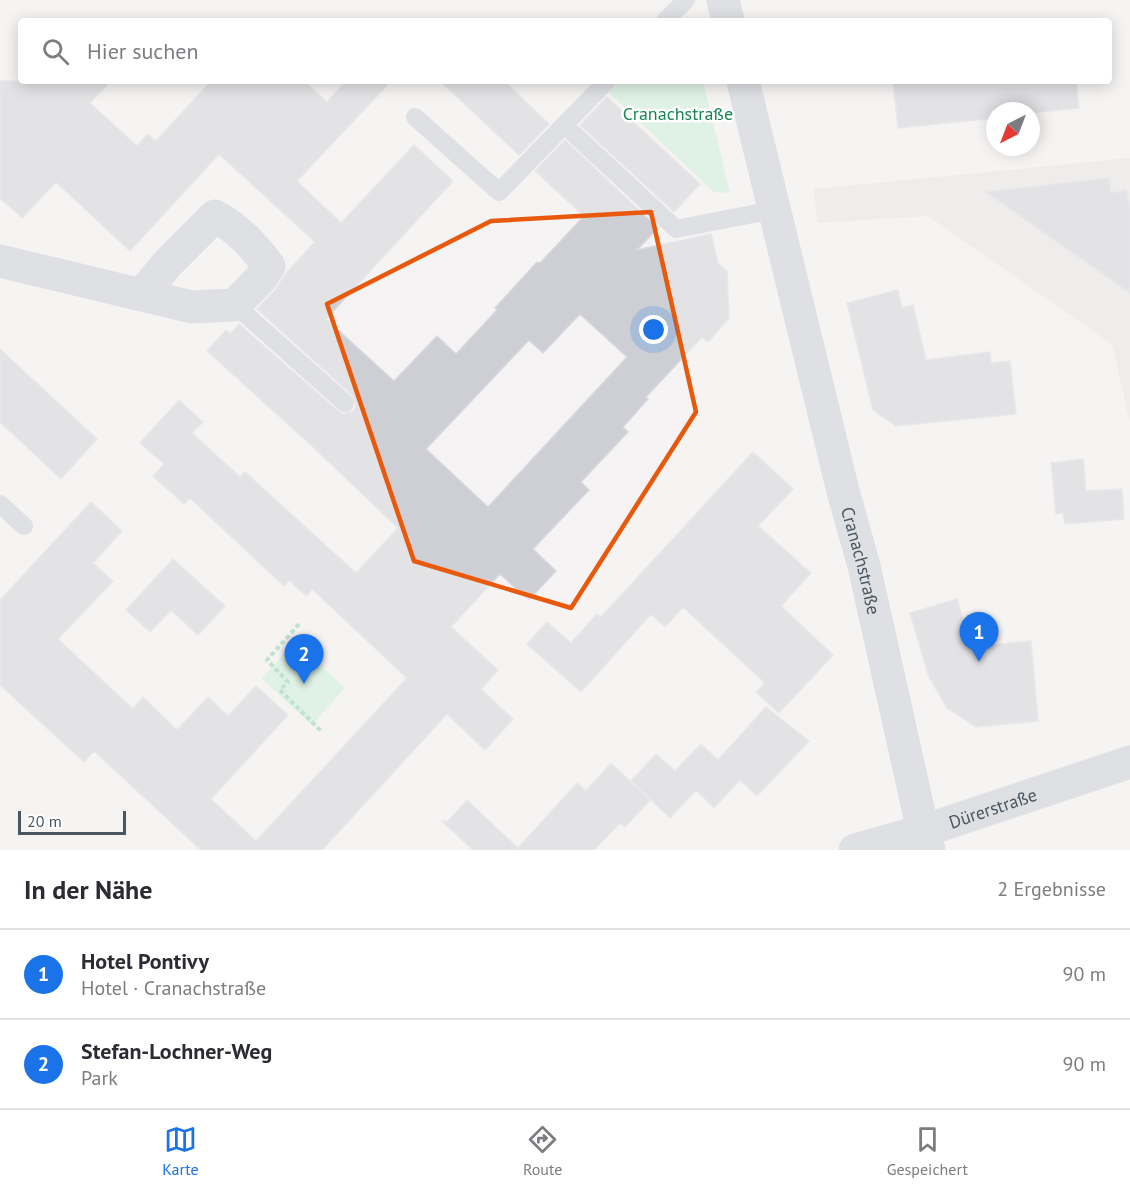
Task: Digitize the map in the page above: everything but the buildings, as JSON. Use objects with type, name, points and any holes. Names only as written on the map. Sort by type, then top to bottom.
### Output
[{"type":"street","points":[[723,0],[727,18]]},
{"type":"street","name":"Cranachstraße","points":[[743,84],[848,514],[864,566],[926,841]]},
{"type":"street","points":[[0,261],[192,307],[235,305],[261,278],[268,266],[260,254],[226,222],[215,216],[168,263],[142,294]]},
{"type":"street","name":"Dürerstraße","points":[[855,850],[926,841],[1130,762]]},
{"type":"lane","points":[[668,18],[686,0]]},
{"type":"lane","points":[[415,117],[499,192],[604,84]]},
{"type":"lane","points":[[574,134],[676,229],[773,210]]},
{"type":"lane","points":[[235,305],[345,403]]},
{"type":"lane","points":[[0,504],[24,526]]},
{"type":"path","points":[[299,624],[267,660],[288,681],[280,690],[321,731]]},
{"type":"highlighted area","points":[[651,212],[696,412],[571,608],[414,561],[327,304],[491,221]]},
{"type":"shaded area","points":[[1130,158],[1130,423],[1112,344],[928,216],[817,223],[814,189]]},
{"type":"green space","name":"Cranachstraße","points":[[616,84],[704,84],[730,193],[714,192],[609,93]]},
{"type":"green space","points":[[294,642],[345,688],[312,725],[262,679]]},
{"type":"place","name":"Hotel Pontivy","points":[[979,662]]},
{"type":"place","name":"Stefan-Lochner-Weg","points":[[304,684]]}]
